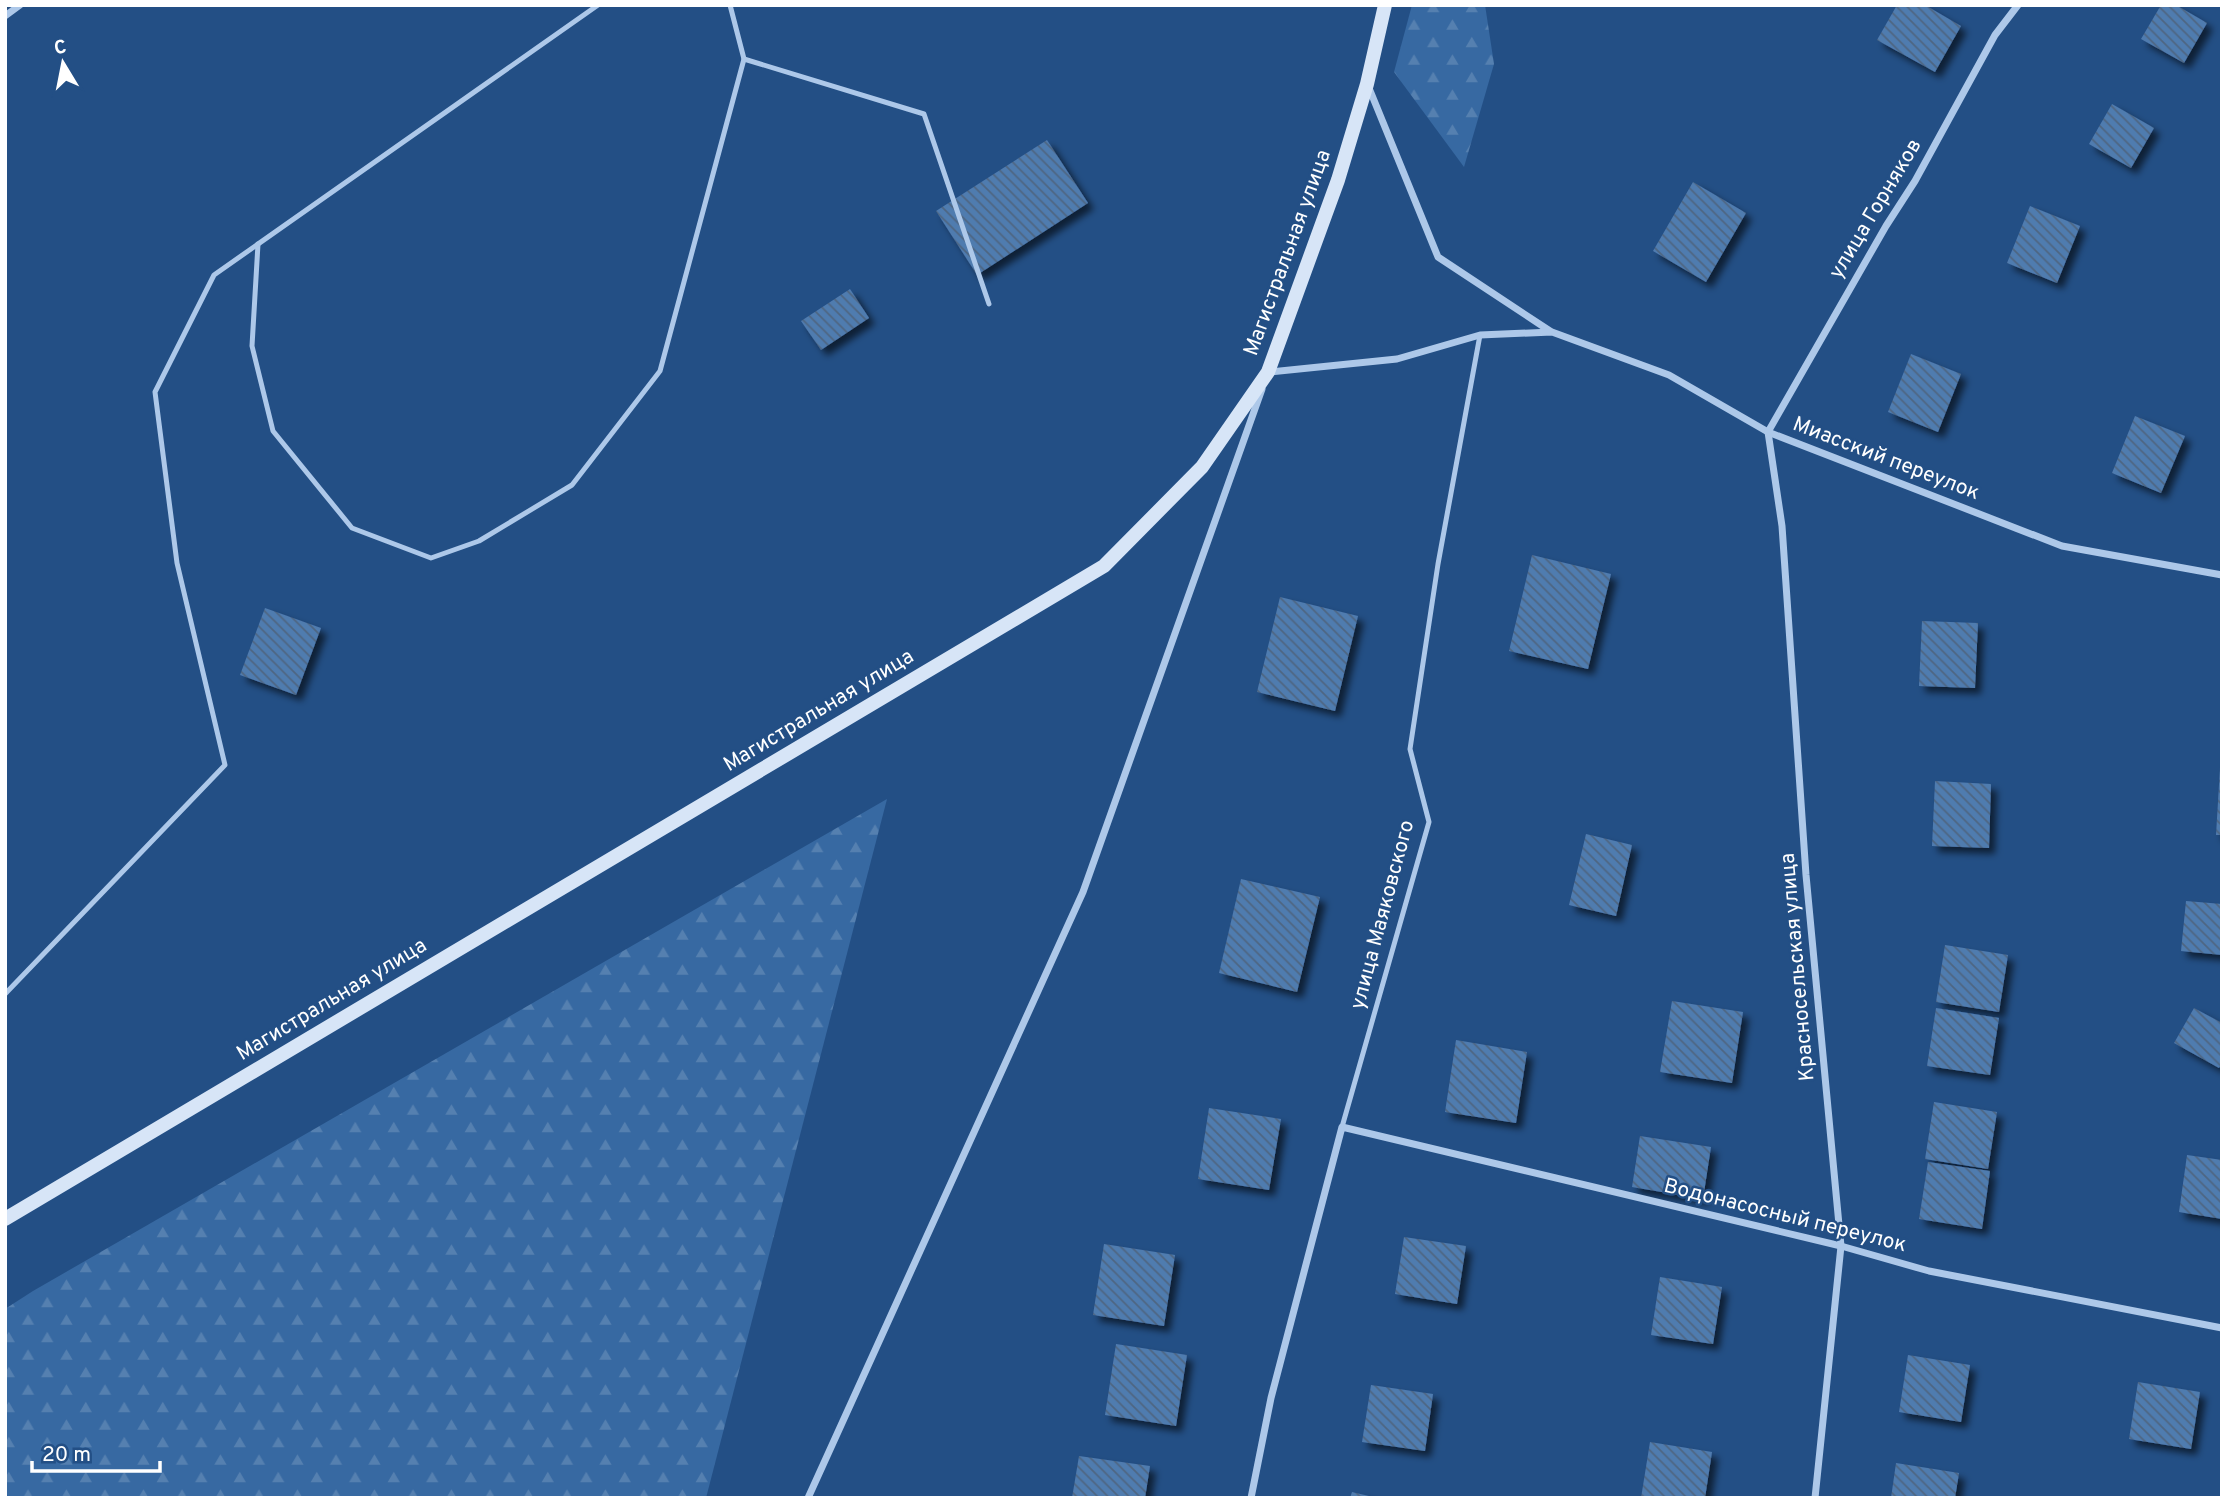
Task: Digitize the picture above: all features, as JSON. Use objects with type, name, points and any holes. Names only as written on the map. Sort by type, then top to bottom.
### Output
[{"type":"street","points":[[5,16],[20,5]]},
{"type":"street","name":"Магистральная улица","points":[[5,1219],[1104,566],[1202,467],[1268,372],[1338,180],[1367,84],[1385,5]]},
{"type":"street","name":"улица Горняков","points":[[1769,432],[1855,279],[1915,181],[1995,35],[2018,5]]},
{"type":"street","name":"Миасский переулок","points":[[1367,84],[1438,257],[1552,332],[1669,375],[1769,432],[2062,546],[2222,575]]},
{"type":"street","name":"Миасский переулок","points":[[1268,372],[1396,359],[1480,335],[1552,332]]},
{"type":"street","points":[[808,1498],[1083,892],[1268,372]]},
{"type":"street","name":"Красносельская улица","points":[[1769,432],[1782,526],[1806,875],[1841,1246],[1815,1498]]},
{"type":"street","name":"Водонасосный переулок","points":[[1342,1127],[1841,1246],[1929,1271],[2222,1328]]},
{"type":"street","name":"улица Маяковского","points":[[1251,1498],[1271,1398],[1342,1127]]},
{"type":"lane","points":[[5,994],[225,765],[177,563],[155,392],[214,275],[598,5]]},
{"type":"lane","points":[[258,244],[253,346],[273,431],[352,528],[430,558],[479,541],[572,485],[660,371],[744,59],[730,5]]},
{"type":"lane","points":[[744,59],[924,114],[989,304]]},
{"type":"lane","name":"улица Маяковского","points":[[1342,1127],[1429,822],[1410,750],[1438,564],[1480,335]]},
{"type":"green space","points":[[1412,5],[1485,5],[1494,64],[1464,167],[1394,72]]},
{"type":"green space","points":[[887,799],[706,1498],[5,1498],[5,1309]]},
{"type":"building","points":[[1897,5],[1925,5],[1961,26],[1935,72],[1877,40]]},
{"type":"building","points":[[2161,5],[2176,5],[2207,23],[2184,63],[2141,39]]},
{"type":"building","points":[[2112,104],[2154,128],[2131,168],[2089,144]]},
{"type":"building","points":[[1047,140],[1088,203],[977,275],[936,211]]},
{"type":"building","points":[[1693,182],[1746,213],[1706,282],[1653,251]]},
{"type":"building","points":[[2030,206],[2080,226],[2057,283],[2007,263]]},
{"type":"building","points":[[850,289],[869,318],[821,350],[801,321]]},
{"type":"building","points":[[1911,354],[1961,374],[1938,432],[1888,412]]},
{"type":"building","points":[[2135,416],[2185,436],[2161,493],[2112,473]]},
{"type":"building","points":[[1532,555],[1611,574],[1588,669],[1509,651]]},
{"type":"building","points":[[1280,597],[1358,616],[1335,711],[1257,692]]},
{"type":"building","points":[[265,608],[321,628],[296,695],[240,675]]},
{"type":"building","points":[[1922,621],[1978,623],[1975,688],[1919,686]]},
{"type":"building","points":[[2220,768],[2222,835],[2216,835]]},
{"type":"building","points":[[1935,781],[1991,784],[1989,848],[1932,846]]},
{"type":"building","points":[[1586,834],[1632,845],[1616,916],[1569,905]]},
{"type":"building","points":[[1241,879],[1320,897],[1297,992],[1219,973]]},
{"type":"building","points":[[2186,901],[2222,904],[2222,955],[2181,951]]},
{"type":"building","points":[[1945,945],[2008,955],[1999,1012],[1936,1002]]},
{"type":"building","points":[[1672,1001],[1743,1012],[1732,1083],[1660,1072]]},
{"type":"building","points":[[1936,1008],[1999,1018],[1990,1075],[1927,1066]]},
{"type":"building","points":[[2194,1008],[2222,1023],[2222,1063],[2219,1068],[2174,1043]]},
{"type":"building","points":[[1456,1040],[1527,1052],[1516,1123],[1445,1112]]},
{"type":"building","points":[[1934,1102],[1997,1112],[1988,1169],[1925,1159]]},
{"type":"building","points":[[1209,1108],[1281,1119],[1269,1190],[1198,1179]]},
{"type":"building","points":[[1640,1136],[1711,1147],[1703,1199],[1632,1187]]},
{"type":"building","points":[[2187,1155],[2222,1160],[2222,1219],[2179,1212]]},
{"type":"building","points":[[1928,1162],[1990,1171],[1982,1229],[1919,1219]]},
{"type":"building","points":[[1404,1237],[1466,1246],[1457,1304],[1395,1294]]},
{"type":"building","points":[[1104,1244],[1175,1255],[1164,1326],[1093,1315]]},
{"type":"building","points":[[1660,1277],[1722,1287],[1713,1344],[1651,1335]]},
{"type":"building","points":[[1116,1344],[1187,1355],[1176,1426],[1105,1415]]},
{"type":"building","points":[[1908,1355],[1970,1365],[1961,1422],[1899,1412]]},
{"type":"building","points":[[2138,1382],[2200,1392],[2191,1449],[2129,1439]]},
{"type":"building","points":[[1371,1385],[1433,1394],[1425,1451],[1362,1442]]},
{"type":"building","points":[[1650,1442],[1712,1452],[1705,1498],[1641,1498]]},
{"type":"building","points":[[1079,1456],[1150,1466],[1145,1498],[1072,1498]]},
{"type":"building","points":[[1896,1463],[1959,1473],[1955,1498],[1891,1498]]},
{"type":"building","points":[[1352,1492],[1373,1497],[1373,1498],[1350,1498]]}]
